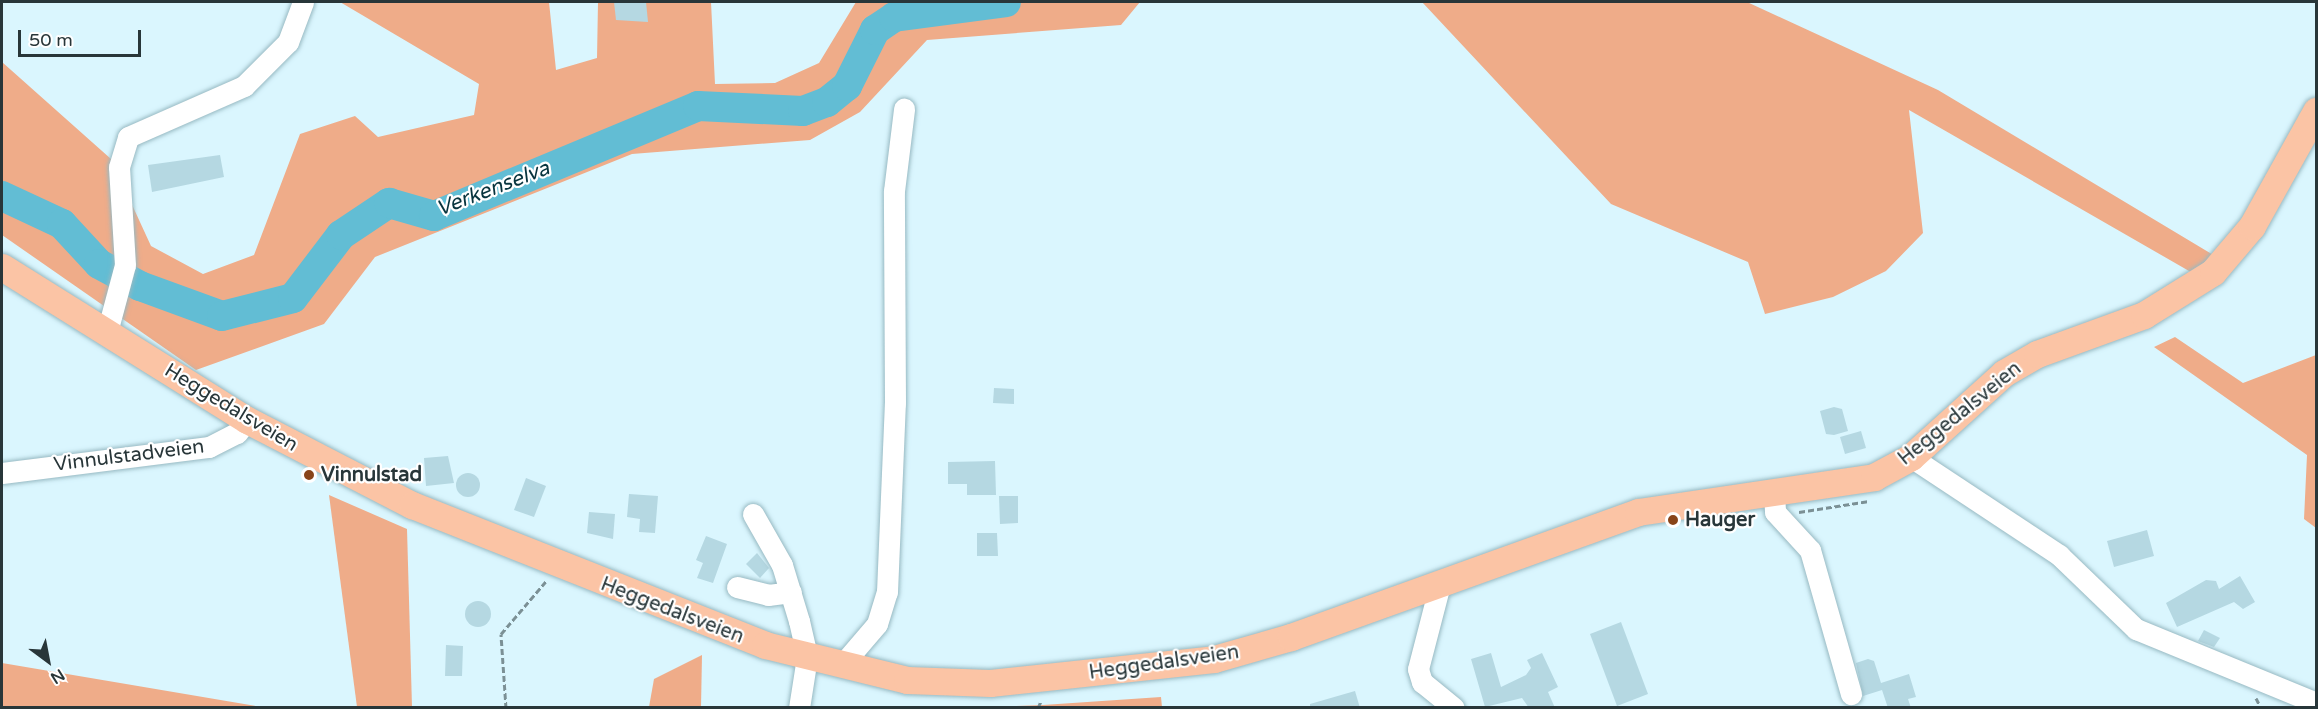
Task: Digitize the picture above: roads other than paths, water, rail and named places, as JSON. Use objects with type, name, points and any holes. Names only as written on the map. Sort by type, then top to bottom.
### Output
[{"type":"main road","name":"Heggedalsveien","points":[[2,267],[247,420],[548,577],[841,666],[908,680],[990,683],[1170,665],[1255,649],[1638,512],[1774,502],[1850,485],[1911,457],[2004,373],[2037,354],[2144,315],[2213,272],[2252,226],[2316,111]]},
{"type":"street","points":[[107,332],[120,292],[125,265],[119,167],[128,137],[244,86],[288,42],[303,2]]},
{"type":"street","points":[[841,666],[877,624],[887,592],[895,403],[894,191],[904,109]]},
{"type":"street","name":"Vinnulstadveien","points":[[2,473],[209,447],[237,433],[247,420]]},
{"type":"street","points":[[1911,457],[2059,555],[2136,629],[2316,704]]},
{"type":"street","points":[[1774,502],[1810,550],[1851,694]]},
{"type":"street","points":[[753,514],[772,544],[791,592],[807,657],[799,708]]},
{"type":"street","points":[[1440,584],[1418,669],[1422,682],[1454,708]]},
{"type":"street","points":[[737,587],[768,595],[791,592]]},
{"type":"waterway","name":"Verkenselva","points":[[2,196],[62,224],[99,264],[140,286],[222,316],[293,298],[341,235],[389,203],[434,216],[698,106],[803,111],[827,102],[847,86],[875,30],[894,17],[1006,2]]},
{"type":"place","name":"Vinnulstad","points":[[309,475]]},
{"type":"place","name":"Hauger","points":[[1673,520]]}]
